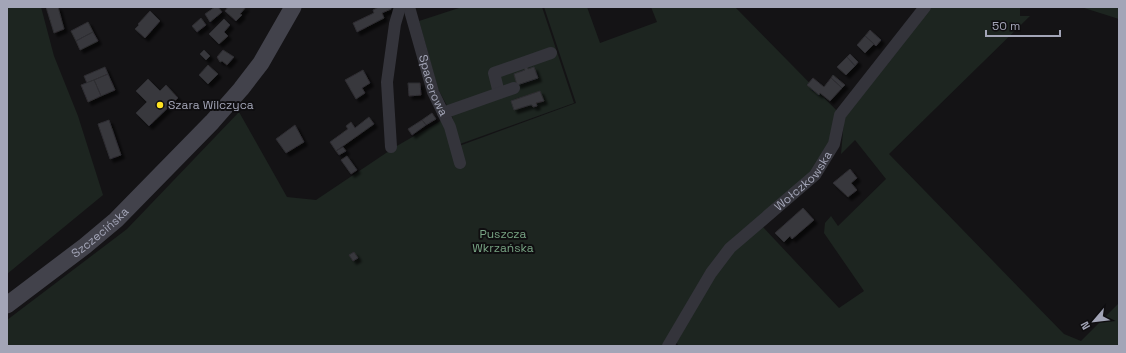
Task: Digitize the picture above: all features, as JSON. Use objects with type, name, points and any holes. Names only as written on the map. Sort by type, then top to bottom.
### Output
[{"type":"main road","name":"Szczecińska","points":[[183,150],[209,113],[253,57],[282,7]]},
{"type":"main road","name":"Szczecińska","points":[[7,305],[116,220],[183,150],[224,110],[252,76],[277,37],[293,7]]},
{"type":"street","points":[[391,147],[387,82],[395,24],[400,7]]},
{"type":"street","name":"Spacerowa","points":[[409,7],[433,92],[450,127],[460,163]]},
{"type":"street","name":"Wołczkowska","points":[[668,346],[711,273],[730,248],[815,175],[834,144],[840,115],[925,7]]},
{"type":"street","points":[[499,93],[494,73],[551,53]]},
{"type":"street","points":[[443,113],[514,88]]},
{"type":"green space","points":[[7,7],[41,7],[54,56],[78,116],[103,195],[7,274]]},
{"type":"green space","points":[[462,7],[542,7],[574,103],[460,144],[451,113],[438,89],[419,21]]},
{"type":"green space","name":"Puszcza Wkrzańska","points":[[544,7],[587,7],[600,43],[657,22],[651,7],[735,7],[844,118],[930,7],[1020,7],[1020,16],[1030,16],[889,154],[1064,334],[1081,341],[1119,303],[1119,346],[679,346],[674,340],[727,258],[761,225],[839,308],[864,291],[824,233],[825,223],[831,216],[838,226],[886,179],[855,140],[841,154],[844,120],[824,156],[806,178],[734,237],[662,346],[7,346],[7,320],[127,229],[239,112],[287,197],[316,200],[395,147],[442,120],[459,146],[576,103]]},
{"type":"green space","points":[[1081,7],[1119,7],[1119,19]]},
{"type":"building","points":[[46,7],[58,7],[64,29],[54,33]]},
{"type":"building","points":[[215,7],[218,7],[222,12],[210,22],[205,14]]},
{"type":"building","points":[[228,7],[246,7],[240,14],[242,15],[236,21],[225,11]]},
{"type":"building","points":[[379,7],[391,7],[391,9],[382,13],[384,18],[357,32],[353,23],[374,13],[373,10]]},
{"type":"building","points":[[150,11],[160,21],[145,38],[135,29]]},
{"type":"building","points":[[201,18],[206,25],[197,32],[192,26]]},
{"type":"building","points":[[224,19],[230,25],[224,32],[228,36],[219,44],[209,34]]},
{"type":"building","points":[[88,22],[93,32],[76,41],[71,31]]},
{"type":"building","points":[[870,30],[881,40],[876,46],[865,36]]},
{"type":"building","points":[[93,32],[98,41],[80,50],[76,41]]},
{"type":"building","points":[[865,36],[874,44],[865,53],[857,45]]},
{"type":"building","points":[[204,50],[210,56],[206,60],[200,54]]},
{"type":"building","points":[[223,50],[234,57],[227,65],[222,61],[220,62],[217,57]]},
{"type":"building","points":[[850,54],[858,62],[855,66],[847,57]]},
{"type":"building","points":[[847,57],[855,66],[846,75],[837,67]]},
{"type":"building","points":[[208,65],[218,74],[208,84],[199,75]]},
{"type":"building","points":[[105,67],[108,74],[87,83],[84,76]]},
{"type":"building","points":[[527,67],[528,69],[534,67],[538,78],[517,85],[514,74],[525,70],[524,68]]},
{"type":"building","points":[[363,70],[370,83],[362,88],[365,93],[356,99],[345,80]]},
{"type":"building","points":[[108,74],[115,90],[101,96],[94,80]]},
{"type":"building","points":[[833,75],[845,85],[842,88],[831,78]]},
{"type":"building","points":[[813,78],[824,87],[831,78],[842,88],[830,101],[820,93],[819,95],[807,85]]},
{"type":"building","points":[[148,79],[160,91],[166,85],[178,98],[149,126],[136,113],[147,102],[136,91]]},
{"type":"building","points":[[94,80],[101,96],[88,102],[81,85]]},
{"type":"building","points":[[408,83],[420,83],[421,95],[409,96]]},
{"type":"building","points":[[540,91],[544,101],[536,103],[537,106],[533,107],[530,105],[514,110],[511,101]]},
{"type":"building","points":[[432,113],[436,119],[426,125],[422,120]]},
{"type":"building","points":[[369,117],[374,124],[336,151],[330,142],[348,129],[346,126],[351,122],[355,128]]},
{"type":"building","points":[[109,120],[121,155],[110,159],[98,124]]},
{"type":"building","points":[[422,120],[426,125],[412,135],[408,129]]},
{"type":"building","points":[[295,125],[304,142],[286,153],[276,139]]},
{"type":"building","points":[[343,147],[346,151],[339,155],[336,151]]},
{"type":"building","points":[[347,156],[357,170],[351,174],[341,160]]},
{"type":"building","points":[[850,169],[857,178],[851,183],[857,190],[848,197],[833,183]]},
{"type":"building","points":[[803,208],[814,220],[792,239],[790,236],[784,242],[775,233]]},
{"type":"building","points":[[354,252],[358,258],[353,261],[349,255]]},
{"type":"place","name":"Szara Wilczyca","points":[[160,105]]}]
